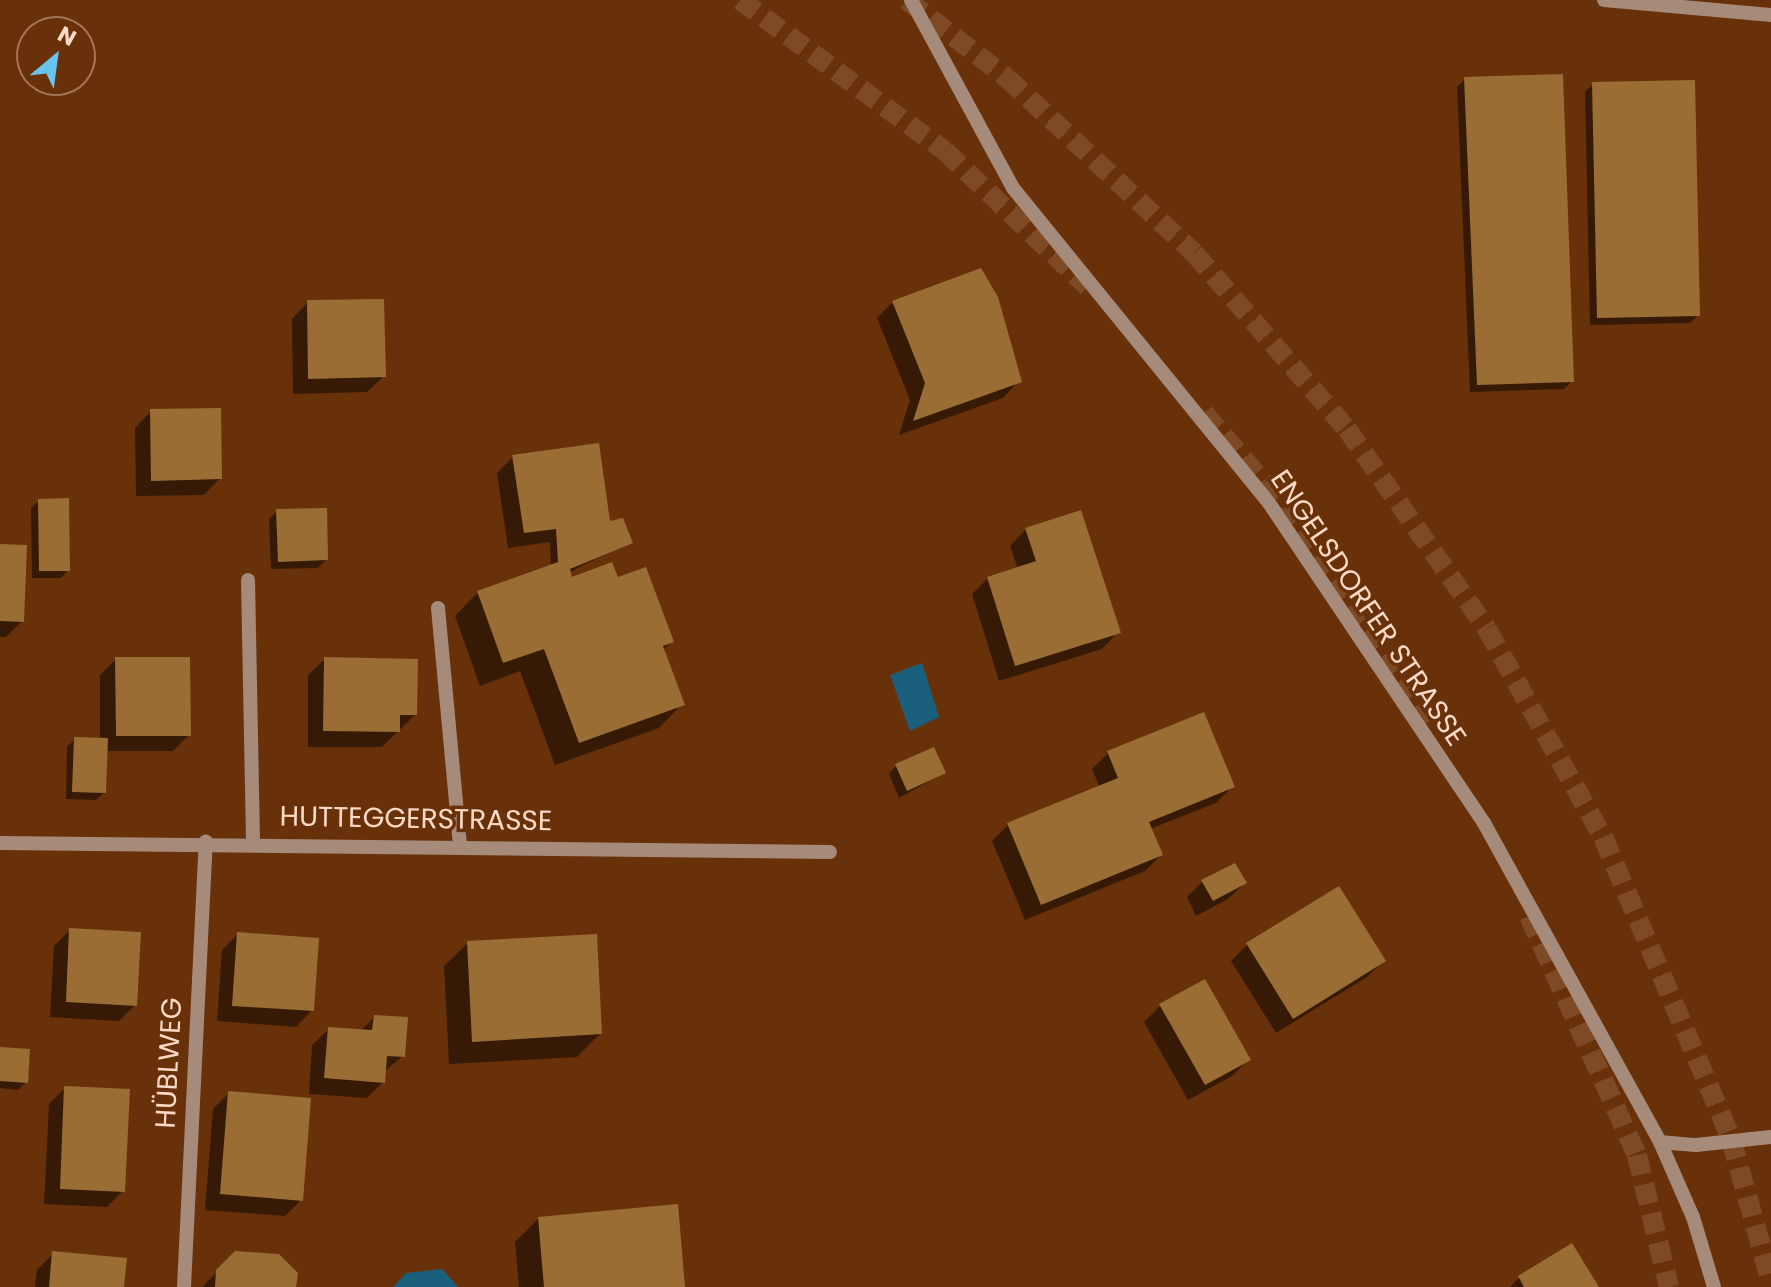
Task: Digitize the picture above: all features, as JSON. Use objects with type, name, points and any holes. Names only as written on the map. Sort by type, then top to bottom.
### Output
[{"type":"street","name":"ENGELSDORFER STRASSE","points":[[911,0],[1013,188],[1269,503],[1484,823],[1660,1142],[1693,1217],[1714,1287]]},
{"type":"street","points":[[1604,0],[1666,9],[1771,15]]},
{"type":"street","points":[[248,580],[253,843]]},
{"type":"street","points":[[438,608],[460,846]]},
{"type":"street","name":"HUTTEGGERSTRASSE","points":[[0,843],[206,842],[830,852]]},
{"type":"street","name":"HÜBLWEG","points":[[184,1287],[206,842]]},
{"type":"street","points":[[1660,1142],[1714,1144],[1771,1137]]},
{"type":"water","points":[[922,663],[939,717],[910,731],[890,675]]},
{"type":"water","points":[[442,1269],[458,1287],[393,1287],[406,1273]]},
{"type":"building","points":[[1563,74],[1574,382],[1477,385],[1464,77]]},
{"type":"building","points":[[1695,80],[1700,316],[1597,318],[1592,82]]},
{"type":"building","points":[[981,268],[998,297],[1022,382],[913,421],[925,383],[892,301]]},
{"type":"building","points":[[384,299],[386,377],[308,379],[307,300]]},
{"type":"building","points":[[221,408],[222,479],[151,481],[150,409]]},
{"type":"building","points":[[599,443],[610,521],[623,518],[633,543],[570,569],[572,577],[612,562],[618,577],[646,567],[674,642],[663,646],[685,705],[579,743],[544,649],[503,663],[477,591],[558,562],[556,529],[524,533],[512,455]]},
{"type":"building","points":[[69,498],[70,571],[39,571],[38,499]]},
{"type":"building","points":[[327,508],[328,560],[278,562],[276,509]]},
{"type":"building","points":[[1081,510],[1121,633],[1015,666],[987,577],[1036,561],[1025,528]]},
{"type":"building","points":[[0,544],[27,545],[24,622],[0,621]]},
{"type":"building","points":[[115,657],[190,657],[191,736],[116,736]]},
{"type":"building","points":[[324,657],[418,659],[417,715],[400,715],[400,732],[323,731]]},
{"type":"building","points":[[1204,712],[1235,787],[1149,822],[1163,855],[1041,905],[1007,823],[1118,778],[1107,751]]},
{"type":"building","points":[[74,737],[108,738],[106,793],[72,792]]},
{"type":"building","points":[[934,747],[946,773],[907,791],[895,764]]},
{"type":"building","points":[[1235,863],[1247,883],[1213,901],[1201,880]]},
{"type":"building","points":[[1339,886],[1386,961],[1293,1019],[1246,943]]},
{"type":"building","points":[[69,928],[141,932],[137,1006],[66,1002]]},
{"type":"building","points":[[237,932],[319,938],[314,1011],[232,1006]]},
{"type":"building","points":[[597,934],[602,1034],[472,1042],[467,941]]},
{"type":"building","points":[[1205,979],[1251,1060],[1205,1085],[1159,1004]]},
{"type":"building","points":[[374,1015],[408,1017],[405,1057],[387,1056],[385,1083],[324,1078],[328,1027],[372,1030]]},
{"type":"building","points":[[0,1047],[30,1049],[28,1083],[0,1081]]},
{"type":"building","points":[[64,1086],[130,1089],[125,1192],[60,1189]]},
{"type":"building","points":[[228,1091],[311,1098],[303,1201],[220,1194]]},
{"type":"building","points":[[678,1204],[685,1287],[544,1287],[538,1217]]},
{"type":"building","points":[[1572,1243],[1599,1287],[1524,1287],[1518,1276]]},
{"type":"building","points":[[52,1251],[127,1258],[124,1287],[49,1287]]},
{"type":"building","points":[[235,1251],[279,1254],[298,1273],[296,1287],[215,1287],[216,1270]]},
{"type":"tunnel","points":[[740,0],[945,151],[1088,287]]},
{"type":"tunnel","points":[[907,0],[1007,78],[1194,253],[1347,429],[1487,629],[1603,837],[1731,1139],[1771,1281]]},
{"type":"tunnel","points":[[1204,413],[1264,483],[1425,727]]},
{"type":"tunnel","points":[[1529,916],[1637,1155],[1669,1287]]}]
